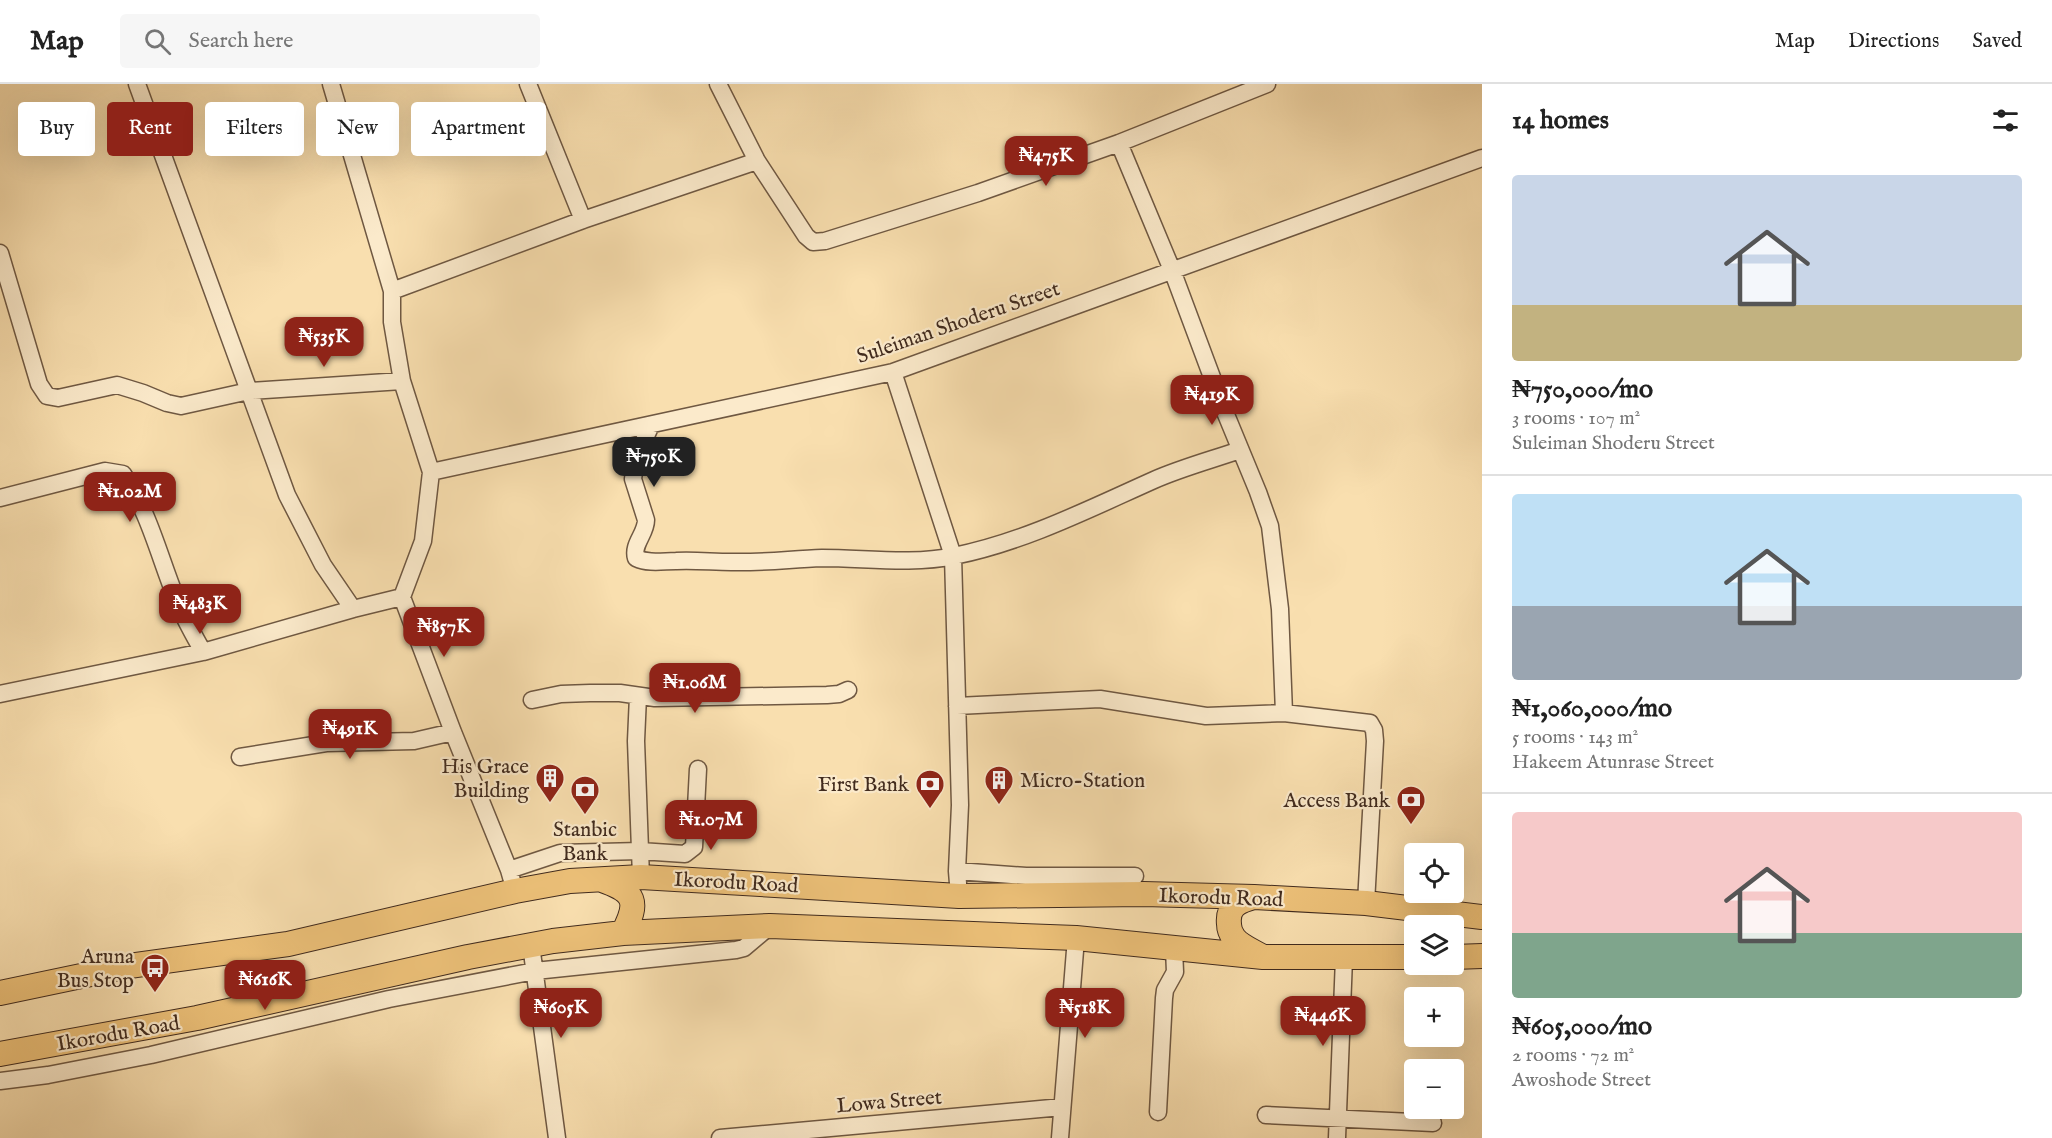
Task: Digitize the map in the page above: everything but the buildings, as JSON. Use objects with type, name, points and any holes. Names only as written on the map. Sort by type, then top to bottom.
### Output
[{"type":"highway","name":"Ikorodu Road","points":[[0,993],[129,966],[288,944],[512,880],[570,881],[641,877],[959,896],[1144,894],[1254,897],[1366,903],[1482,917]]},
{"type":"highway","points":[[600,879],[627,892],[631,898],[632,915],[622,933]]},
{"type":"highway","points":[[1254,897],[1238,901],[1231,908],[1228,920],[1229,929],[1240,943],[1263,957]]},
{"type":"highway","name":"Ikorodu Road","points":[[0,1054],[197,1018],[468,957],[553,941],[622,933],[771,926],[1076,938],[1263,957],[1404,957]]},
{"type":"highway","points":[[1464,957],[1482,956]]},
{"type":"street","points":[[137,84],[287,495],[318,557],[353,609]]},
{"type":"street","points":[[332,84],[392,291],[392,322],[402,381],[431,472],[423,541],[402,597],[512,880],[560,853],[640,851],[686,854],[694,847],[698,769]]},
{"type":"street","points":[[528,84],[583,220]]},
{"type":"street","points":[[718,84],[757,161],[806,236],[813,242],[825,241],[967,196],[1119,143],[1267,84]]},
{"type":"street","points":[[1119,143],[1173,270],[1270,526],[1280,609],[1284,713]]},
{"type":"street","name":"Suleiman Shoderu Street","points":[[431,472],[893,372],[1482,158]]},
{"type":"street","points":[[392,291],[583,220],[757,161]]},
{"type":"street","points":[[0,253],[39,384],[47,396],[58,398],[117,385],[181,406],[249,391],[402,381]]},
{"type":"street","points":[[893,372],[953,556],[960,805],[957,871],[959,896]]},
{"type":"street","points":[[651,425],[636,458],[633,479],[646,520],[646,526],[635,548],[636,558],[651,562],[751,563],[820,558],[912,559],[953,556],[999,544],[1042,529],[1084,513],[1156,479],[1240,450]]},
{"type":"street","points":[[0,498],[105,471],[123,474],[138,499],[159,549],[176,599],[203,652]]},
{"type":"street","points":[[0,694],[203,652],[402,597]]},
{"type":"street","points":[[532,700],[561,694],[620,693],[655,698],[827,695],[848,690]]},
{"type":"street","points":[[638,696],[636,741],[641,877]]},
{"type":"street","points":[[957,706],[1100,699],[1206,716],[1284,713],[1370,723],[1374,730],[1366,903]]},
{"type":"street","points":[[240,757],[326,743],[414,741],[453,732]]},
{"type":"street","points":[[957,871],[1026,876],[1135,876]]},
{"type":"street","points":[[0,1081],[48,1075],[151,1055],[389,999],[534,971],[736,950],[744,948],[771,926]]},
{"type":"street","points":[[1060,1138],[1076,938]]},
{"type":"street","points":[[531,945],[557,1138]]},
{"type":"street","points":[[1158,1112],[1164,998],[1165,990],[1175,972],[1174,949]]},
{"type":"street","points":[[1336,1138],[1344,958]]},
{"type":"street","name":"Lowa Street","points":[[720,1138],[1062,1107]]},
{"type":"street","points":[[1266,1115],[1433,1124]]},
{"type":"place","name":"His Grace Building","points":[[550,804]]},
{"type":"place","name":"Micro-Station","points":[[999,806]]},
{"type":"place","name":"First Bank","points":[[930,810]]},
{"type":"place","name":"Stanbic Bank","points":[[585,816]]},
{"type":"place","name":"Access Bank","points":[[1411,826]]},
{"type":"place","name":"Aruna Bus Stop","points":[[155,994]]}]
